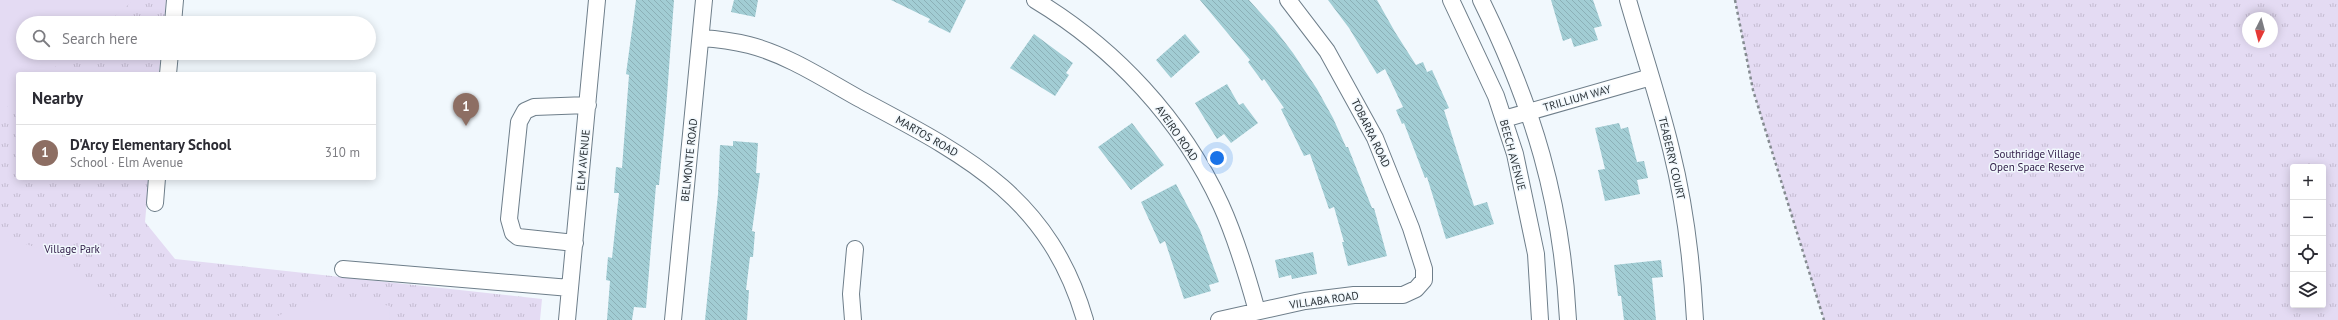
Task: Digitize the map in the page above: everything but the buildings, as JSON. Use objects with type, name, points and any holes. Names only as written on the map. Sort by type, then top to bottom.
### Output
[{"type":"street","points":[[174,16],[175,0]]},
{"type":"street","name":"ELM AVENUE","points":[[567,320],[598,0]]},
{"type":"street","name":"BELMONTE ROAD","points":[[673,320],[704,0]]},
{"type":"street","name":"AVEIRO ROAD","points":[[1035,0],[1081,31],[1114,60],[1148,93],[1177,130],[1194,155],[1221,205],[1257,311]]},
{"type":"street","name":"TOBARRA ROAD","points":[[1288,0],[1327,51],[1375,138],[1411,228],[1424,269],[1424,280]]},
{"type":"street","name":"BEECH AVENUE","points":[[1451,0],[1496,96],[1515,154],[1536,254],[1540,320]]},
{"type":"street","points":[[1481,0],[1503,46],[1530,112],[1558,220],[1566,277],[1568,320]]},
{"type":"street","name":"TEABERRY COURT","points":[[1628,0],[1671,148],[1681,192],[1689,246],[1695,320]]},
{"type":"street","name":"MARTOS ROAD","points":[[701,38],[749,45],[779,56],[946,145],[973,163],[1013,196],[1043,232],[1068,276],[1085,320]]},
{"type":"street","points":[[168,72],[169,60]]},
{"type":"street","name":"TRILLIUM WAY","points":[[1504,119],[1651,77]]},
{"type":"street","points":[[575,243],[518,237],[510,226],[509,219],[519,122],[525,111],[534,108],[588,105]]},
{"type":"street","points":[[155,203],[157,180]]},
{"type":"street","points":[[853,320],[851,294],[855,249]]},
{"type":"street","points":[[343,269],[570,288]]},
{"type":"street","name":"VILLABA ROAD","points":[[1219,320],[1305,300],[1354,295],[1403,295],[1416,289],[1424,280]]},
{"type":"path","points":[[1735,0],[1753,90],[1824,320]]},
{"type":"green space","name":"Village Park","points":[[0,0],[166,0],[165,16],[16,16],[16,60],[160,60],[159,72],[16,72],[16,180],[149,180],[145,222],[175,259],[542,299],[540,320],[0,320]]},
{"type":"green space","points":[[0,0],[134,0],[115,16],[16,16],[16,60],[63,60],[49,72],[16,72],[16,100],[0,113]]},
{"type":"green space","name":"Southridge Village Open Space Reserve","points":[[1735,0],[2338,0],[2338,320],[1824,320],[1753,90]]},
{"type":"green space","points":[[0,242],[22,243],[52,254],[79,272],[92,283],[114,307],[123,320],[0,320]]},
{"type":"green space","points":[[352,298],[390,306],[389,320],[270,320],[306,302]]},
{"type":"place","name":"D'Arcy Elementary School","points":[[466,126]]}]
